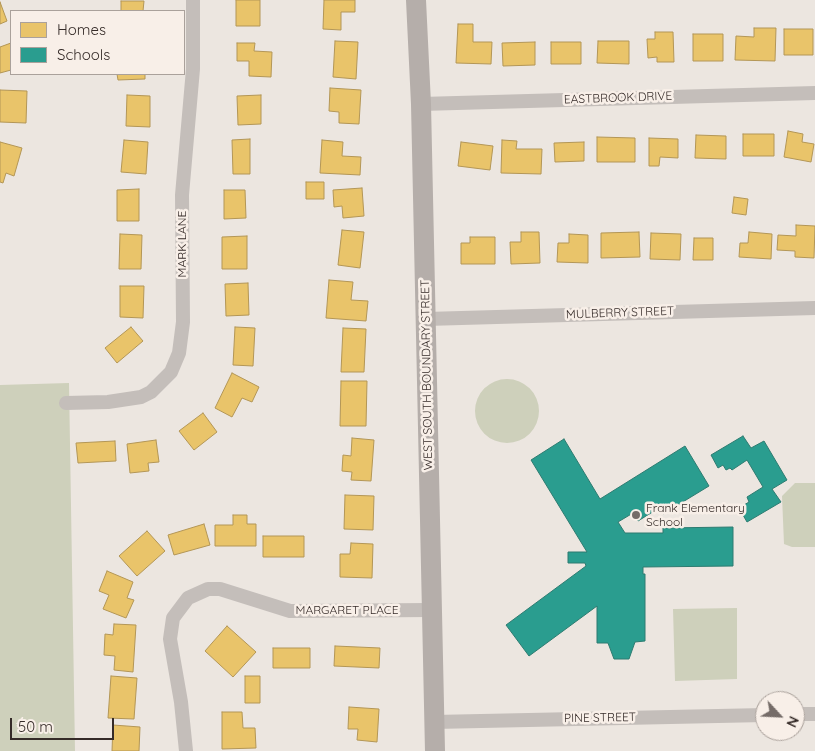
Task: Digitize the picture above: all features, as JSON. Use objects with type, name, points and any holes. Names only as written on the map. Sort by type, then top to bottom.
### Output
[{"type":"street","name":"MARK LANE","points":[[66,403],[116,401],[141,397],[155,388],[171,372],[179,353],[183,322],[182,195],[193,69],[193,0]]},
{"type":"street","name":"WEST SOUTH BOUNDARY STREET","points":[[416,0],[421,104],[435,751]]},
{"type":"street","name":"EASTBROOK DRIVE","points":[[421,104],[815,93]]},
{"type":"street","name":"MULBERRY STREET","points":[[426,318],[815,308]]},
{"type":"street","name":"MARGARET PLACE","points":[[186,751],[181,702],[170,639],[173,618],[188,598],[208,589],[220,589],[290,611],[431,610]]},
{"type":"street","name":"PINE STREET","points":[[434,722],[755,715]]},
{"type":"green space","points":[[507,379],[519,381],[530,388],[537,399],[539,411],[537,423],[530,434],[519,441],[507,443],[495,441],[484,434],[477,423],[475,411],[477,399],[484,388],[495,381]]},
{"type":"green space","points":[[69,383],[75,751],[0,751],[0,385]]},
{"type":"green space","points":[[795,483],[815,483],[815,547],[792,547],[784,544],[782,496]]},
{"type":"green space","points":[[737,608],[737,679],[675,681],[673,609]]},
{"type":"building: Homes","points":[[236,0],[260,0],[260,26],[236,26]]},
{"type":"building: Homes","points":[[324,0],[355,0],[355,12],[341,12],[341,30],[323,29]]},
{"type":"building: Homes","points":[[121,1],[144,1],[143,10],[121,10]]},
{"type":"building: Homes","points":[[0,2],[7,21],[0,24]]},
{"type":"building: Homes","points":[[458,24],[473,24],[473,42],[492,42],[491,64],[456,63]]},
{"type":"building: Homes","points":[[754,28],[776,28],[775,61],[735,60],[736,36],[754,37]]},
{"type":"building: Homes","points":[[784,29],[813,29],[813,55],[784,55]]},
{"type":"building: Homes","points":[[655,32],[673,32],[674,62],[657,62],[657,57],[648,58],[647,39],[655,39]]},
{"type":"building: Homes","points":[[693,34],[723,34],[723,61],[693,61]]},
{"type":"building: Homes","points":[[335,41],[358,42],[356,79],[333,77]]},
{"type":"building: Homes","points":[[598,41],[629,41],[629,64],[597,63]]},
{"type":"building: Homes","points":[[535,42],[535,65],[503,66],[502,43]]},
{"type":"building: Homes","points":[[551,42],[581,42],[581,64],[551,64]]},
{"type":"building: Homes","points":[[10,43],[10,70],[0,73],[0,47]]},
{"type":"building: Homes","points":[[237,43],[255,43],[254,51],[272,52],[271,77],[249,76],[249,61],[237,61]]},
{"type":"building: Homes","points":[[117,75],[145,75],[145,79],[118,80]]},
{"type":"building: Homes","points":[[330,88],[361,90],[359,124],[339,123],[339,112],[329,111]]},
{"type":"building: Homes","points":[[0,90],[27,91],[26,123],[0,122]]},
{"type":"building: Homes","points":[[127,95],[150,96],[150,127],[126,126]]},
{"type":"building: Homes","points":[[261,95],[261,124],[238,125],[237,96]]},
{"type":"building: Homes","points":[[788,131],[803,134],[802,142],[814,144],[811,162],[784,157]]},
{"type":"building: Homes","points":[[743,134],[774,134],[774,156],[743,156]]},
{"type":"building: Homes","points":[[696,135],[726,136],[726,159],[695,158]]},
{"type":"building: Homes","points":[[597,137],[635,138],[635,162],[597,162]]},
{"type":"building: Homes","points":[[649,138],[678,139],[678,158],[660,157],[659,166],[649,166]]},
{"type":"building: Homes","points":[[250,139],[250,174],[233,174],[232,140]]},
{"type":"building: Homes","points":[[124,140],[148,142],[146,174],[121,172]]},
{"type":"building: Homes","points":[[322,140],[343,142],[342,156],[361,157],[360,175],[320,173]]},
{"type":"building: Homes","points":[[502,140],[517,141],[516,149],[542,149],[541,174],[501,173]]},
{"type":"building: Homes","points":[[0,142],[22,148],[14,176],[6,173],[3,183],[0,182]]},
{"type":"building: Homes","points":[[461,142],[493,146],[490,170],[458,166]]},
{"type":"building: Homes","points":[[584,142],[584,161],[555,162],[554,143]]},
{"type":"building: Homes","points":[[306,182],[324,182],[324,199],[306,199]]},
{"type":"building: Homes","points":[[362,188],[364,216],[343,218],[342,206],[334,207],[333,190]]},
{"type":"building: Homes","points":[[139,189],[139,221],[117,221],[117,190]]},
{"type":"building: Homes","points":[[224,190],[245,190],[246,218],[224,219]]},
{"type":"building: Homes","points":[[734,197],[748,199],[746,215],[732,213]]},
{"type":"building: Homes","points":[[796,225],[815,226],[814,258],[795,257],[795,251],[777,250],[778,235],[796,236]]},
{"type":"building: Homes","points":[[342,230],[364,232],[360,268],[338,265]]},
{"type":"building: Homes","points":[[521,232],[539,232],[540,263],[511,264],[510,242],[521,242]]},
{"type":"building: Homes","points":[[639,232],[640,257],[601,258],[601,233]]},
{"type":"building: Homes","points":[[749,232],[772,234],[771,259],[739,257],[740,243],[748,243]]},
{"type":"building: Homes","points":[[651,233],[681,234],[680,260],[650,259]]},
{"type":"building: Homes","points":[[120,234],[142,235],[141,269],[119,269]]},
{"type":"building: Homes","points":[[569,234],[588,235],[588,263],[557,262],[558,243],[569,243]]},
{"type":"building: Homes","points":[[247,236],[247,269],[222,269],[222,237]]},
{"type":"building: Homes","points":[[470,237],[495,237],[495,264],[461,264],[461,243],[470,243]]},
{"type":"building: Homes","points":[[694,238],[713,238],[713,260],[693,260]]},
{"type":"building: Homes","points":[[329,280],[353,282],[351,300],[368,301],[366,321],[326,318]]},
{"type":"building: Homes","points":[[248,283],[249,315],[226,316],[225,284]]},
{"type":"building: Homes","points":[[120,286],[144,286],[143,318],[120,317]]},
{"type":"building: Homes","points":[[131,327],[143,341],[117,363],[105,348]]},
{"type":"building: Homes","points":[[235,327],[255,328],[253,366],[233,365]]},
{"type":"building: Homes","points":[[343,328],[366,329],[364,372],[341,372]]},
{"type":"building: Homes","points":[[232,373],[259,387],[252,402],[242,398],[232,417],[215,408]]},
{"type":"building: Homes","points":[[341,381],[367,381],[366,426],[340,426]]},
{"type":"building: Homes","points":[[203,413],[217,432],[194,450],[179,431]]},
{"type":"building: Homes","points":[[352,438],[374,440],[371,481],[351,480],[352,472],[342,471],[343,455],[351,456]]},
{"type":"building: Homes","points":[[156,440],[159,462],[148,463],[149,471],[130,473],[127,444]]},
{"type":"building: Homes","points":[[115,441],[116,461],[78,463],[76,443]]},
{"type":"building: Homes","points":[[345,495],[374,496],[373,530],[344,529]]},
{"type":"building: Homes","points":[[233,515],[247,515],[247,524],[256,524],[256,546],[215,546],[215,525],[233,525]]},
{"type":"building: Homes","points":[[204,524],[210,545],[174,555],[168,535]]},
{"type":"building: Homes","points":[[147,531],[165,551],[137,576],[119,556]]},
{"type":"building: Homes","points":[[263,536],[304,536],[304,557],[263,557]]},
{"type":"building: Homes","points":[[351,543],[373,544],[372,578],[340,577],[340,554],[350,554]]},
{"type":"building: Homes","points":[[107,571],[133,582],[127,598],[134,600],[126,618],[103,609],[109,595],[99,591]]},
{"type":"building: Homes","points":[[114,624],[136,625],[133,672],[114,670],[115,656],[104,655],[105,634],[113,635]]},
{"type":"building: Homes","points":[[227,626],[256,652],[233,677],[205,651]]},
{"type":"building: Homes","points":[[335,646],[380,648],[379,668],[334,666]]},
{"type":"building: Homes","points":[[273,648],[310,648],[310,668],[273,668]]},
{"type":"building: Homes","points":[[111,676],[137,678],[134,719],[108,718]]},
{"type":"building: Homes","points":[[245,676],[260,676],[260,703],[245,703]]},
{"type":"building: Homes","points":[[349,707],[379,709],[377,742],[357,740],[358,729],[348,729]]},
{"type":"building: Homes","points":[[222,712],[242,712],[243,728],[255,728],[256,748],[222,749]]},
{"type":"building: Homes","points":[[113,725],[140,727],[139,751],[112,751]]},
{"type":"building: Schools","points":[[743,436],[751,448],[764,441],[787,480],[772,489],[781,502],[747,522],[739,508],[749,502],[747,497],[763,487],[747,460],[732,470],[730,468],[726,470],[723,465],[718,468],[711,455]]},
{"type":"building: Schools","name":"Frank Elementary School","points":[[564,439],[600,499],[685,446],[709,486],[663,514],[659,508],[638,521],[633,513],[618,522],[625,533],[663,533],[663,528],[733,527],[733,566],[643,567],[643,574],[645,574],[645,641],[635,642],[629,659],[614,659],[608,643],[597,643],[597,606],[529,656],[506,625],[586,566],[585,563],[568,563],[568,552],[587,552],[531,460]]},
{"type":"place","name":"Frank Elementary School","points":[[636,515]]}]
